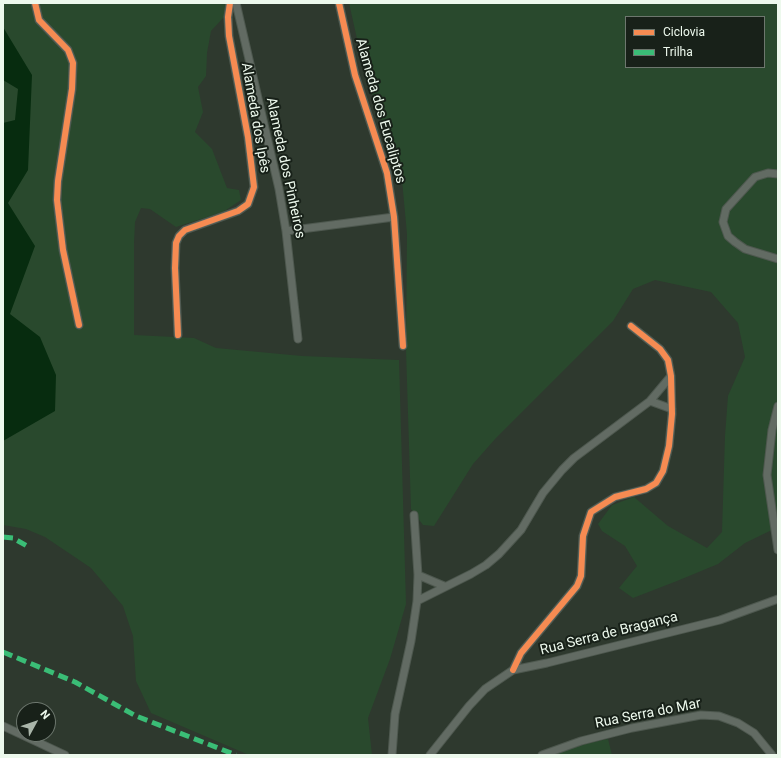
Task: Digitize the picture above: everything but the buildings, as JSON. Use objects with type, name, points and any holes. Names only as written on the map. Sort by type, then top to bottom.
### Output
[{"type":"street","points":[[35,3],[39,20],[68,50],[73,64],[72,89],[58,181],[57,200],[63,250],[79,325]]},
{"type":"street","name":"Alameda dos Ipês","points":[[178,335],[175,268],[176,243],[179,236],[185,230],[238,211],[248,204],[254,187],[248,137],[229,36],[228,17],[230,3]]},
{"type":"street","name":"Alameda dos Pinheiros","points":[[236,3],[270,150],[286,231],[298,339]]},
{"type":"street","name":"Alameda dos Eucaliptos","points":[[339,3],[355,75],[387,173],[394,217],[403,346]]},
{"type":"street","points":[[778,174],[768,173],[755,177],[726,209],[723,222],[728,236],[745,249],[778,259]]},
{"type":"street","points":[[286,231],[394,217]]},
{"type":"street","points":[[513,670],[522,653],[577,586],[581,576],[583,536],[591,512],[616,497],[646,489],[656,483],[663,471],[669,446],[672,409],[671,376],[665,354],[631,326]]},
{"type":"street","points":[[417,601],[476,571],[499,554],[521,530],[543,493],[562,470],[574,458],[650,401],[671,376]]},
{"type":"street","points":[[650,401],[672,409]]},
{"type":"street","points":[[778,406],[772,430],[767,475],[778,550]]},
{"type":"street","points":[[392,755],[395,714],[411,641],[417,601],[418,575],[414,515]]},
{"type":"street","points":[[418,575],[444,586]]},
{"type":"street","name":"Rua Serra de Bragança","points":[[430,755],[469,706],[500,678],[513,670],[720,620],[778,599]]},
{"type":"street","name":"Rua Serra do Mar","points":[[542,755],[580,741],[632,728],[701,715],[720,716],[738,723],[754,733],[772,755]]},
{"type":"street","points":[[3,726],[65,755]]},
{"type":"shaded area","points":[[3,3],[226,3],[224,17],[211,31],[207,53],[206,76],[198,87],[203,112],[195,132],[212,149],[227,188],[239,190],[241,200],[223,212],[176,227],[150,209],[141,208],[135,222],[134,335],[194,338],[216,348],[302,356],[399,360],[406,604],[390,659],[368,718],[372,755],[249,755],[151,713],[136,681],[133,636],[123,606],[91,568],[45,537],[26,529],[3,525]]},
{"type":"shaded area","points":[[349,3],[778,3],[778,527],[745,543],[718,564],[633,598],[619,588],[637,566],[625,546],[602,531],[598,524],[612,505],[634,497],[668,526],[707,548],[722,532],[725,436],[728,396],[745,357],[738,323],[711,292],[655,280],[633,289],[613,321],[496,438],[473,464],[434,526],[423,525],[411,509],[406,350],[407,234],[402,180],[364,70]]},
{"type":"shaded area","points":[[3,27],[32,75],[28,170],[8,203],[35,246],[10,314],[40,337],[56,375],[55,411],[3,441],[3,123],[15,120],[18,89],[3,80]]},
{"type":"shaded area","points":[[608,739],[612,755],[552,755],[588,743]]},
{"type":"marked path","points":[[3,537],[13,538],[27,546]]},
{"type":"marked path","points":[[3,652],[75,682],[136,716],[236,755]]},
{"type":"cycle path","points":[[35,3],[39,20],[68,50],[73,63],[72,89],[58,181],[57,200],[63,250],[79,325]]},
{"type":"cycle path","points":[[178,335],[175,268],[176,243],[179,236],[185,230],[238,211],[248,204],[254,187],[248,137],[229,36],[228,17],[230,3]]},
{"type":"cycle path","points":[[339,3],[355,75],[387,173],[394,217],[403,346]]},
{"type":"cycle path","points":[[513,670],[521,653],[577,586],[581,576],[583,536],[591,512],[615,497],[646,489],[656,483],[663,471],[669,446],[672,414],[671,376],[668,360],[660,349],[631,326]]}]
